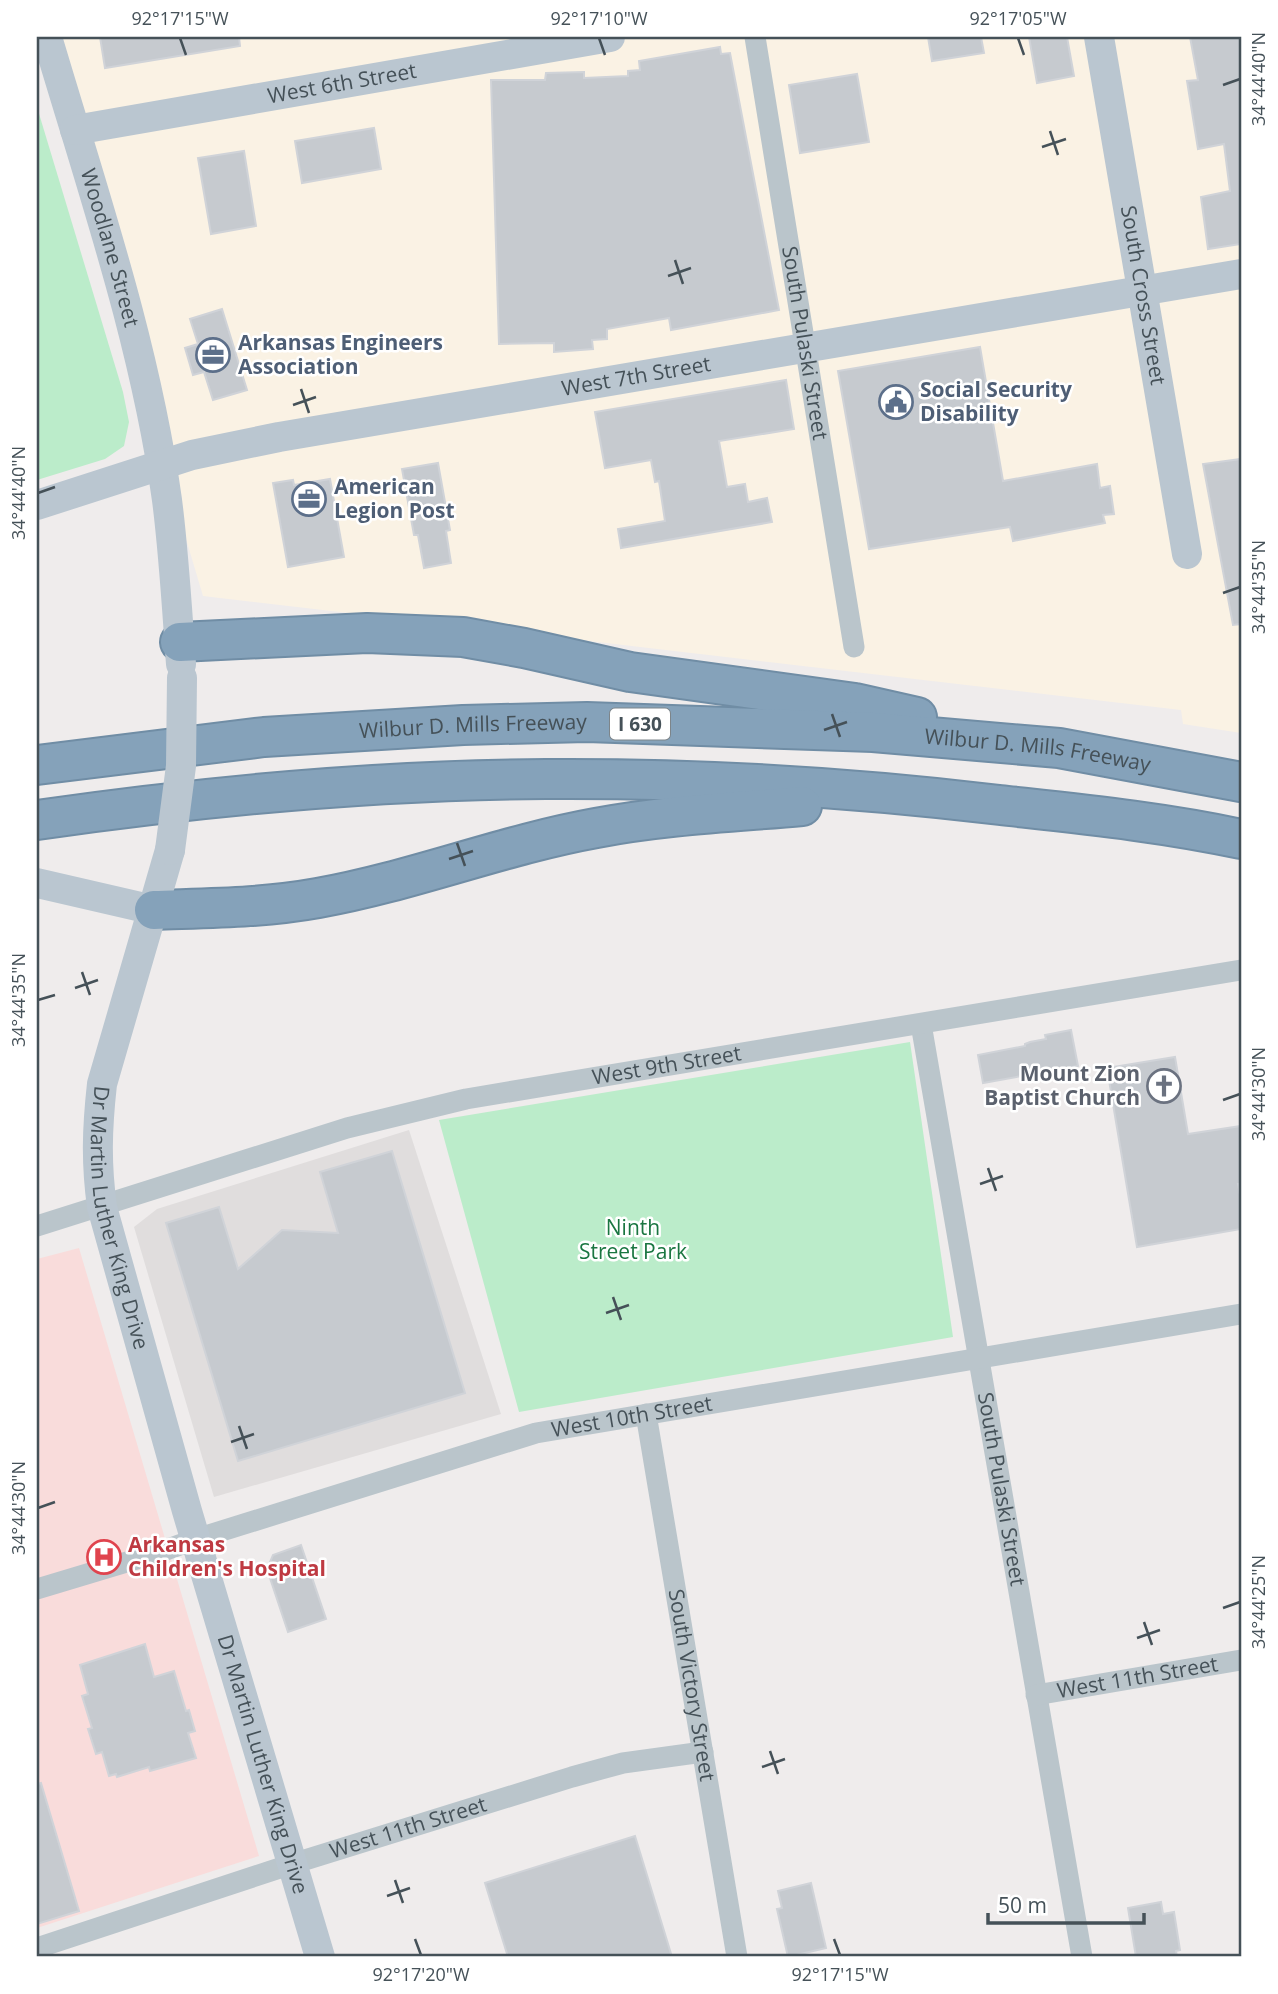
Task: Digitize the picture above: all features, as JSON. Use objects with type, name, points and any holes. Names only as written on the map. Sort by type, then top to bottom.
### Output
[{"type":"highway","points":[[181,660],[367,634],[463,637],[630,672],[855,703],[1059,748]]},
{"type":"highway","name":"Wilbur D. Mills Freeway","points":[[37,765],[264,737],[463,725],[587,722],[873,733],[1059,748],[1241,782]]},
{"type":"highway","points":[[37,820],[352,786],[534,779],[646,779],[810,786],[919,795],[1142,823],[1241,839]]},
{"type":"highway","points":[[154,910],[253,908],[320,898],[415,876],[555,837],[670,816],[919,795]]},
{"type":"highway","points":[[1142,823],[1241,855]]},
{"type":"street","name":"Woodlane Street","points":[[47,37],[127,312],[160,464]]},
{"type":"street","name":"West 6th Street","points":[[75,130],[610,37]]},
{"type":"street","name":"South Pulaski Street","points":[[755,37],[855,647]]},
{"type":"street","name":"South Cross Street","points":[[1099,37],[1186,554]]},
{"type":"street","name":"West 7th Street","points":[[37,505],[192,455],[279,437],[1241,274]]},
{"type":"street","name":"Dr Martin Luther King Drive","points":[[160,464],[167,501],[181,660],[181,766],[170,850],[102,1084],[96,1162],[102,1207],[196,1539],[320,1957]]},
{"type":"street","points":[[37,883],[154,910]]},
{"type":"street","name":"West 9th Street","points":[[37,1226],[347,1128],[466,1099],[1241,970]]},
{"type":"street","name":"South Pulaski Street","points":[[921,1024],[1082,1957]]},
{"type":"street","name":"West 10th Street","points":[[37,1589],[536,1433],[1241,1314]]},
{"type":"street","name":"South Victory Street","points":[[646,1413],[737,1957]]},
{"type":"street","name":"West 11th Street","points":[[1035,1695],[1241,1660]]},
{"type":"street","name":"West 11th Street","points":[[37,1948],[292,1864],[572,1777],[634,1761],[703,1752]]},
{"type":"shaded area","points":[[37,37],[1241,37],[1241,733],[1183,724],[1181,710],[203,596]]},
{"type":"shaded area","points":[[409,1130],[501,1414],[214,1497],[134,1227],[157,1209]]},
{"type":"shaded area","name":"Arkansas Children's Hospital","points":[[79,1248],[259,1856],[37,1928],[37,1259]]},
{"type":"green space","points":[[37,107],[123,392],[129,422],[124,446],[105,459],[37,480]]},
{"type":"green space","name":"Ninth Street Park","points":[[910,1042],[953,1337],[519,1412],[439,1120]]},
{"type":"building","points":[[100,37],[239,37],[240,46],[105,68]]},
{"type":"building","points":[[928,37],[981,37],[984,53],[932,61]]},
{"type":"building","points":[[1029,37],[1067,37],[1074,76],[1037,83]]},
{"type":"building","points":[[1190,37],[1241,37],[1241,244],[1208,249],[1201,197],[1230,191],[1224,144],[1198,149],[1187,81],[1198,80]]},
{"type":"building","points":[[720,47],[721,54],[730,53],[779,310],[671,330],[669,318],[607,329],[607,339],[592,340],[593,349],[554,352],[554,343],[499,344],[491,80],[545,80],[546,73],[584,72],[584,78],[628,76],[628,71],[640,70],[639,61]]},
{"type":"building","points":[[857,74],[869,142],[800,153],[789,85]]},
{"type":"building","points":[[374,128],[381,169],[302,183],[295,141]]},
{"type":"building","points":[[244,151],[256,226],[211,234],[198,158]]},
{"type":"building","points":[[222,309],[247,390],[213,400],[204,372],[193,375],[185,348],[198,344],[190,319]]},
{"type":"building","points":[[980,347],[1003,481],[1097,464],[1100,488],[1110,486],[1114,514],[1103,515],[1105,523],[1013,541],[1010,527],[869,549],[838,371]]},
{"type":"building","points":[[786,380],[794,429],[719,441],[727,487],[745,484],[748,502],[767,498],[772,522],[621,548],[618,529],[665,521],[659,481],[655,482],[651,460],[605,468],[595,412]]},
{"type":"building","points":[[1241,459],[1241,624],[1233,625],[1203,464]]},
{"type":"building","points":[[438,463],[450,530],[446,531],[451,563],[424,568],[418,535],[414,535],[402,469]]},
{"type":"building","points":[[330,479],[344,557],[288,567],[273,483],[293,480],[294,485]]},
{"type":"building","points":[[1071,1030],[1078,1066],[983,1083],[978,1055],[1025,1046],[1030,1042],[1046,1039],[1045,1035]]},
{"type":"building","name":"Mount Zion Baptist Church","points":[[1175,1057],[1188,1134],[1241,1126],[1241,1184],[1238,1184],[1241,1229],[1137,1247],[1107,1068]]},
{"type":"building","points":[[392,1151],[465,1393],[238,1461],[166,1223],[219,1207],[238,1269],[282,1230],[338,1233],[320,1172]]},
{"type":"building","points":[[301,1545],[326,1619],[288,1632],[267,1569],[273,1555]]},
{"type":"building","points":[[145,1644],[154,1677],[174,1671],[195,1731],[188,1733],[196,1758],[150,1771],[149,1767],[117,1777],[116,1774],[109,1776],[102,1752],[96,1754],[88,1729],[92,1728],[82,1696],[88,1694],[80,1665]]},
{"type":"building","points":[[41,1783],[79,1911],[37,1924],[37,1784]]},
{"type":"building","points":[[635,1836],[672,1957],[508,1957],[485,1883]]},
{"type":"building","points":[[811,1883],[826,1948],[788,1957],[777,1909],[782,1908],[778,1891]]},
{"type":"building","points":[[1161,1902],[1163,1914],[1174,1912],[1180,1950],[1176,1951],[1177,1957],[1136,1957],[1128,1908]]},
{"type":"place","name":"Arkansas Engineers Association","points":[[213,355]]},
{"type":"place","name":"Social Security Disability","points":[[896,402]]},
{"type":"place","name":"American Legion Post","points":[[309,499]]},
{"type":"place","name":"Mount Zion Baptist Church","points":[[1164,1086]]},
{"type":"place","name":"Arkansas Children's Hospital","points":[[104,1557]]}]
